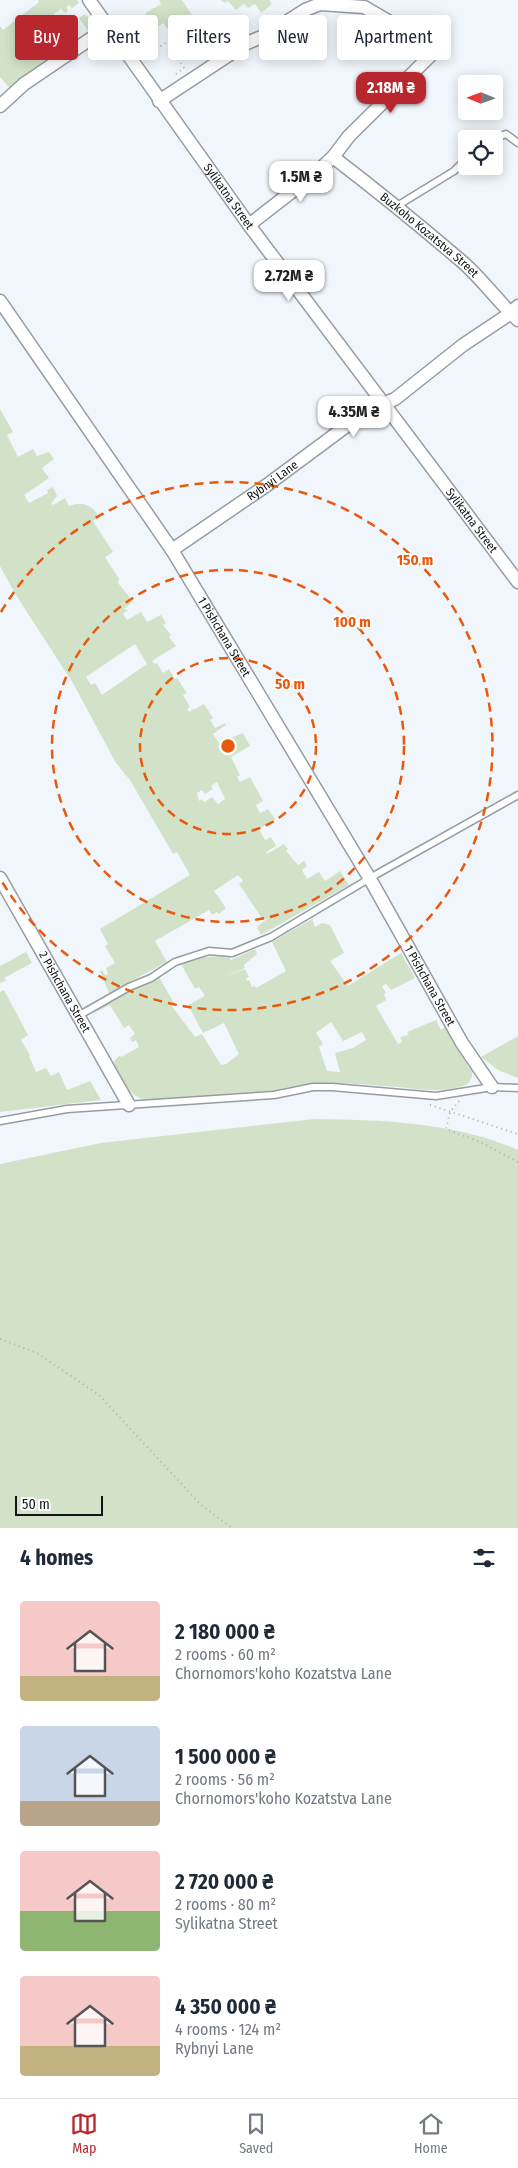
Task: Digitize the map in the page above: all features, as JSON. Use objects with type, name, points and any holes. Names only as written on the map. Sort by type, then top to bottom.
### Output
[{"type":"street","name":"Sylikatna Street","points":[[89,0],[100,15]]},
{"type":"street","points":[[159,101],[248,43],[266,35],[305,10],[320,4],[364,7],[395,25],[430,55],[349,136],[333,157],[249,226]]},
{"type":"street","points":[[0,106],[24,84],[88,40]]},
{"type":"street","name":"Sylikatna Street","points":[[131,60],[249,226],[518,582]]},
{"type":"street","name":"Buzkoho Kozatstva Street","points":[[333,157],[397,206],[433,239],[460,260],[516,313]]},
{"type":"street","name":"1 Pishchana Street","points":[[0,301],[172,550],[370,878],[462,1043],[492,1088]]},
{"type":"street","name":"Rybnyi Lane","points":[[172,550],[267,485],[368,410],[395,399],[463,345],[516,313]]},
{"type":"street","name":"2 Pishchana Street","points":[[0,878],[129,1106]]},
{"type":"lane","points":[[503,135],[506,134],[518,143]]},
{"type":"lane","points":[[397,206],[458,167]]},
{"type":"lane","points":[[78,1016],[129,986],[151,978],[175,962],[209,952],[232,953],[271,937],[370,878],[518,795]]},
{"type":"lane","points":[[0,1121],[67,1109],[274,1094],[313,1087],[436,1096],[492,1088],[518,1088]]},
{"type":"path","points":[[173,76],[184,68],[179,60]]},
{"type":"path","points":[[464,1092],[450,1112],[446,1129],[480,1142],[518,1162]]},
{"type":"path","points":[[428,1105],[518,1134]]},
{"type":"path","points":[[0,1339],[37,1353],[100,1395],[201,1505],[232,1528]]},
{"type":"green space","points":[[38,0],[77,0],[79,3],[72,8],[69,5],[66,7],[68,11],[65,13],[61,9],[54,15],[22,15],[39,2]]},
{"type":"green space","points":[[159,0],[182,0],[192,15],[168,15],[168,29],[163,23],[158,26],[158,15],[145,15],[161,4]]},
{"type":"green space","points":[[221,0],[269,0],[272,4],[261,13],[255,4],[248,8],[244,4],[236,10],[228,1],[225,3]]},
{"type":"green space","points":[[85,14],[88,17],[88,31],[79,18]]},
{"type":"green space","points":[[15,21],[15,60],[54,60],[13,92],[0,77],[0,26],[3,30]]},
{"type":"green space","points":[[0,409],[13,432],[7,435],[18,457],[33,449],[37,456],[49,452],[54,459],[42,468],[49,478],[24,495],[29,503],[48,493],[47,490],[53,487],[57,496],[51,503],[53,505],[65,498],[69,506],[83,504],[93,509],[99,517],[93,521],[113,552],[105,557],[119,579],[118,583],[133,601],[124,609],[128,610],[123,614],[127,620],[141,612],[147,622],[161,615],[166,623],[163,625],[171,635],[169,637],[176,646],[152,661],[155,664],[157,663],[163,673],[169,669],[175,679],[177,678],[187,693],[183,695],[190,707],[187,709],[189,712],[192,710],[191,707],[193,710],[204,704],[213,718],[210,720],[215,728],[225,723],[226,725],[213,734],[219,743],[243,733],[250,746],[231,757],[240,775],[237,777],[240,782],[250,777],[263,801],[256,805],[260,813],[268,809],[275,819],[259,829],[265,840],[271,837],[276,846],[266,852],[267,854],[284,844],[288,849],[286,851],[298,865],[304,861],[307,866],[302,870],[307,879],[319,872],[325,881],[340,871],[349,885],[261,935],[257,927],[268,918],[263,920],[239,884],[243,881],[238,875],[214,891],[226,908],[219,914],[217,912],[212,915],[209,910],[155,941],[167,962],[109,993],[100,971],[102,970],[105,975],[108,974],[106,968],[115,963],[105,946],[108,944],[100,929],[190,875],[177,852],[173,854],[130,780],[116,763],[74,685],[16,595],[0,566]],"holes":[[[135,644],[147,664],[102,695],[95,683],[91,685],[86,677]],[[217,782],[225,799],[218,804],[212,797],[204,802],[202,799],[199,801],[197,793],[202,790],[205,794],[213,789],[211,786]]]},
{"type":"green space","points":[[312,919],[315,927],[322,923],[330,925],[344,953],[330,961],[348,986],[401,953],[415,978],[391,990],[386,984],[382,986],[386,993],[384,994],[386,1000],[376,1006],[398,1044],[402,1042],[400,1037],[409,1035],[407,1032],[436,1020],[441,1030],[445,1027],[469,1068],[472,1068],[470,1081],[463,1086],[439,1090],[320,1083],[304,1084],[273,1091],[148,1100],[136,1096],[130,1091],[121,1080],[114,1061],[120,1055],[121,1057],[139,1047],[136,1040],[132,1042],[130,1038],[135,1034],[129,1025],[124,1028],[110,1005],[94,1013],[92,1009],[159,977],[174,1003],[171,1005],[195,1037],[202,1034],[221,1065],[226,1064],[239,1054],[224,1023],[203,1033],[188,1005],[205,996],[199,987],[195,989],[181,964],[204,957],[229,956],[231,960],[255,949],[257,954],[244,965],[245,968],[224,977],[245,969],[249,977],[246,979],[247,981],[249,980],[252,987],[255,986],[256,988],[286,971],[272,942]],"holes":[[[331,1022],[343,1041],[362,1032],[366,1040],[353,1048],[335,1053],[340,1072],[327,1071],[319,1047],[323,1044],[316,1033]]]},
{"type":"green space","points":[[26,952],[32,963],[4,978],[6,981],[0,983],[0,966]]},
{"type":"green space","points":[[4,990],[28,1035],[21,1040],[30,1055],[36,1072],[46,1068],[51,1076],[59,1072],[67,1090],[90,1081],[101,1100],[0,1112],[0,992]]},
{"type":"green space","points":[[518,1036],[518,1078],[498,1070],[481,1057]]},
{"type":"green space","points":[[314,1119],[418,1124],[469,1133],[518,1150],[518,1528],[0,1528],[0,1164],[101,1143]]}]
